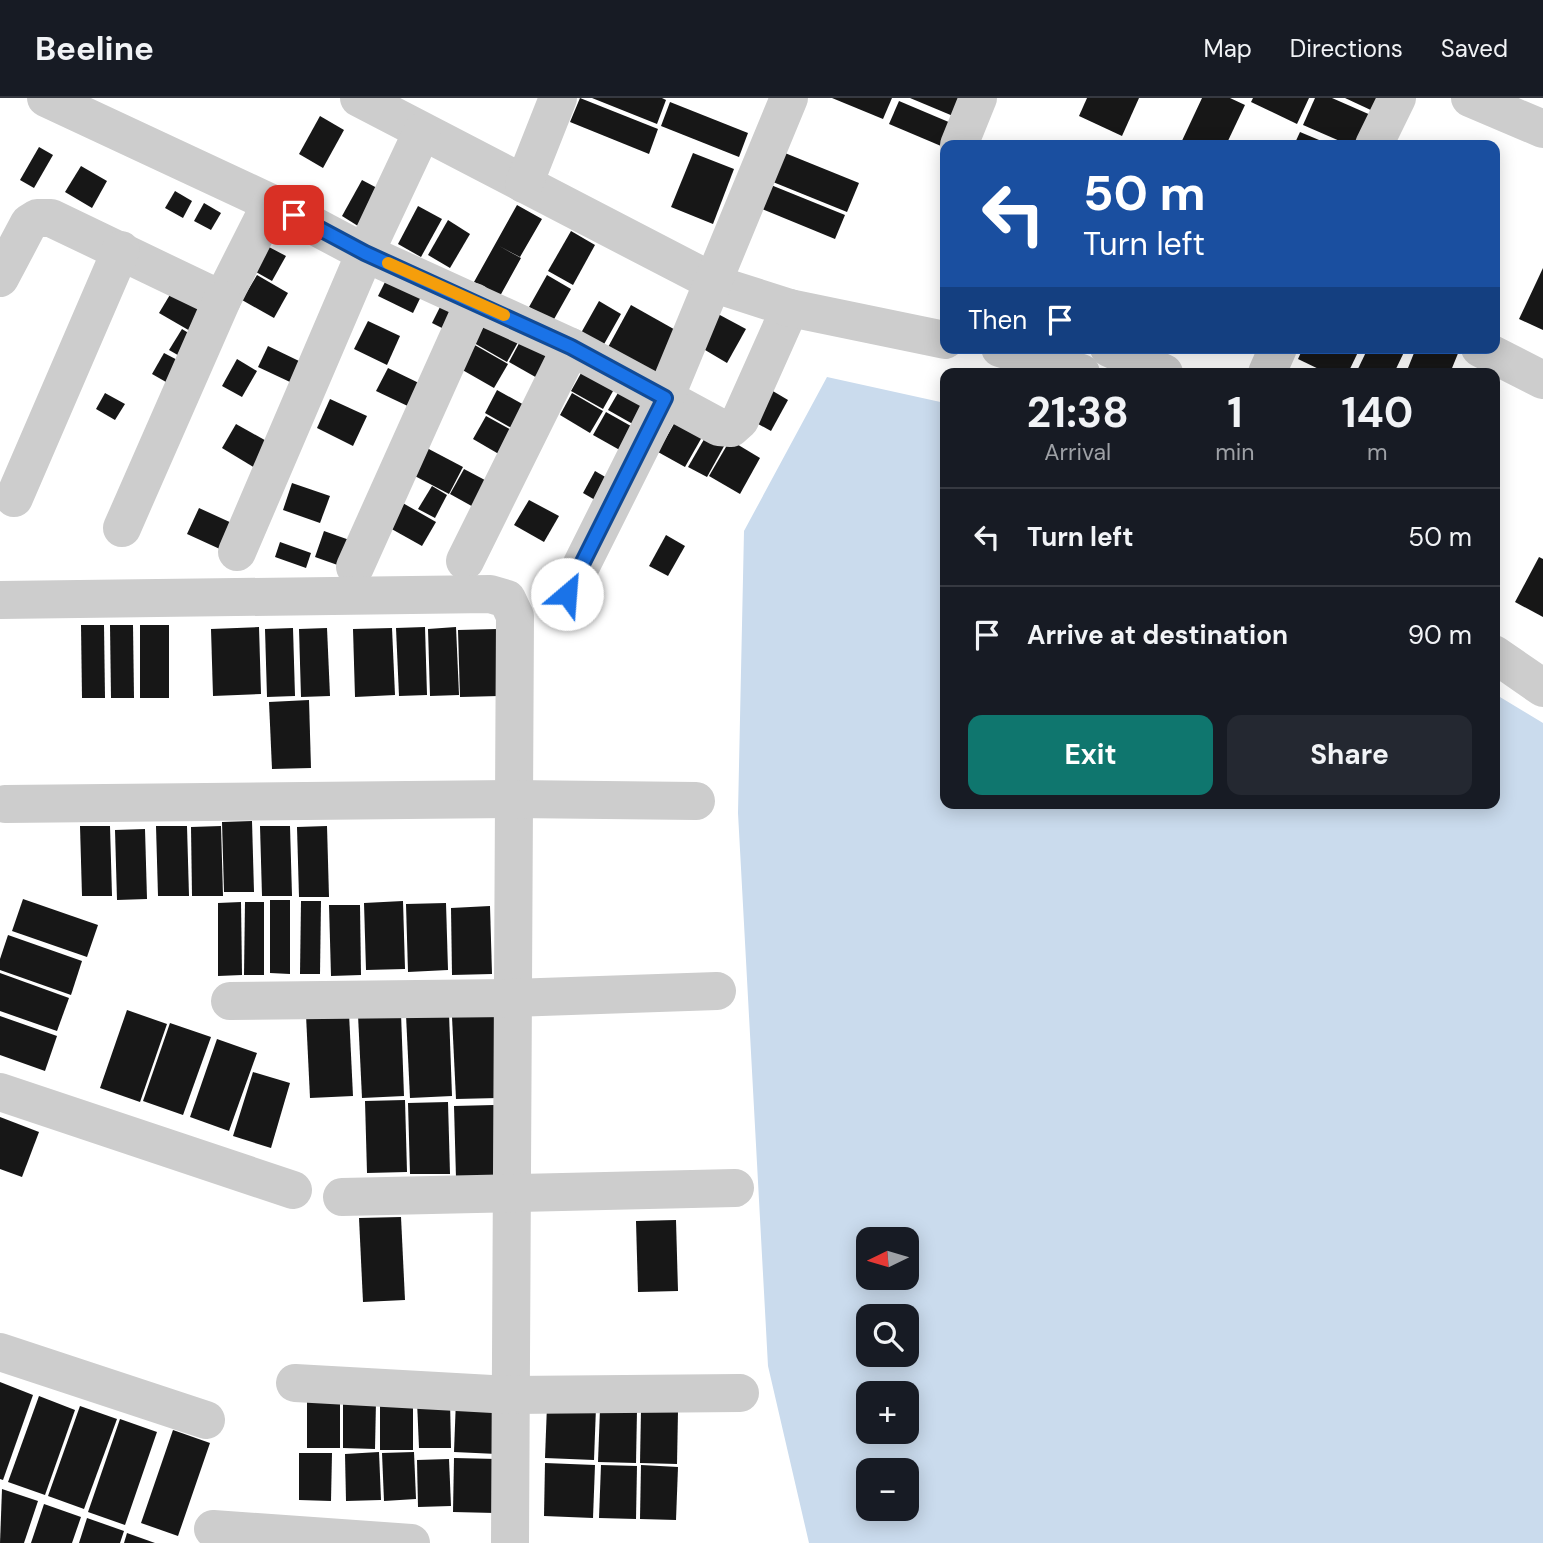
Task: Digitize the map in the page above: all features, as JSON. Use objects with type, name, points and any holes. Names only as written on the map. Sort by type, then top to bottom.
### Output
[{"type":"street","points":[[46,98],[271,203],[365,253],[571,347],[719,427],[732,428],[740,420],[790,308]]},
{"type":"street","points":[[359,98],[713,282],[790,308],[940,339]]},
{"type":"street","points":[[524,184],[558,98]]},
{"type":"street","points":[[567,594],[665,398],[789,98]]},
{"type":"street","points":[[961,140],[978,98]]},
{"type":"street","points":[[1376,140],[1397,98]]},
{"type":"street","points":[[1470,98],[1543,130]]},
{"type":"street","points":[[237,552],[365,253],[422,132]]},
{"type":"street","points":[[122,528],[222,300],[271,203]]},
{"type":"street","points":[[0,278],[29,223],[37,218],[51,218],[222,300]]},
{"type":"street","points":[[14,498],[121,250]]},
{"type":"street","points":[[355,568],[474,302]]},
{"type":"street","points":[[465,561],[571,347]]},
{"type":"street","points":[[1019,354],[1065,368]]},
{"type":"street","points":[[1069,368],[1082,354]]},
{"type":"street","points":[[1121,354],[1153,368]]},
{"type":"street","points":[[1492,354],[1543,380]]},
{"type":"street","points":[[0,600],[490,594],[507,599],[515,616],[510,1543]]},
{"type":"street","points":[[1500,658],[1543,688]]},
{"type":"street","points":[[5,804],[513,799],[696,801]]},
{"type":"street","points":[[230,1001],[512,998],[717,991]]},
{"type":"street","points":[[0,1092],[293,1190]]},
{"type":"street","points":[[342,1197],[734,1188]]},
{"type":"street","points":[[0,1352],[206,1420]]},
{"type":"street","points":[[295,1383],[511,1395],[740,1393]]},
{"type":"street","points":[[213,1529],[411,1543]]},
{"type":"water","points":[[827,377],[940,402],[940,809],[1500,809],[1500,697],[1543,723],[1543,1543],[809,1543],[768,1366],[738,813],[744,531]]},
{"type":"building","points":[[580,98],[658,129],[649,154],[570,122]]},
{"type":"building","points":[[592,98],[662,98],[666,100],[657,124]]},
{"type":"building","points":[[832,98],[892,98],[883,119]]},
{"type":"building","points":[[910,98],[961,98],[953,116]]},
{"type":"building","points":[[1087,98],[1139,98],[1122,136],[1079,116]]},
{"type":"building","points":[[1202,98],[1230,98],[1245,105],[1228,140],[1182,140]]},
{"type":"building","points":[[1253,98],[1309,98],[1297,124],[1251,102]]},
{"type":"building","points":[[1315,98],[1332,98],[1373,116],[1363,140],[1338,140],[1303,125]]},
{"type":"building","points":[[1345,98],[1382,98],[1375,112]]},
{"type":"building","points":[[899,101],[951,123],[944,140],[940,140],[940,146],[889,124]]},
{"type":"building","points":[[670,102],[748,133],[739,157],[661,126]]},
{"type":"building","points":[[320,116],[344,130],[323,168],[299,154]]},
{"type":"building","points":[[1300,132],[1319,140],[1296,140]]},
{"type":"building","points":[[39,147],[53,155],[34,188],[20,180]]},
{"type":"building","points":[[780,151],[859,183],[847,212],[768,180]]},
{"type":"building","points":[[693,153],[734,169],[713,224],[671,207]]},
{"type":"building","points":[[81,166],[107,181],[92,208],[65,192]]},
{"type":"building","points":[[362,180],[379,189],[358,226],[342,216]]},
{"type":"building","points":[[766,183],[845,215],[835,239],[757,207]]},
{"type":"building","points":[[175,191],[192,201],[183,218],[165,208]]},
{"type":"building","points":[[204,203],[221,213],[211,230],[194,221]]},
{"type":"building","points":[[517,205],[542,219],[520,257],[499,246],[521,258],[500,296],[474,282]]},
{"type":"building","points":[[418,206],[442,219],[421,257],[398,244]]},
{"type":"building","points":[[448,220],[470,234],[450,268],[428,255]]},
{"type":"building","points":[[571,231],[595,245],[573,285],[548,271]]},
{"type":"building","points":[[269,247],[286,256],[272,281],[256,272]]},
{"type":"building","points":[[1543,268],[1543,330],[1519,319]]},
{"type":"building","points":[[391,270],[426,286],[413,313],[378,296]]},
{"type":"building","points":[[257,275],[288,293],[274,318],[242,300]]},
{"type":"building","points":[[547,275],[571,289],[553,321],[529,307]]},
{"type":"building","points":[[177,283],[214,304],[197,335],[159,313]]},
{"type":"building","points":[[443,301],[460,310],[450,332],[432,323]]},
{"type":"building","points":[[599,301],[621,314],[603,346],[581,333]]},
{"type":"building","points":[[631,305],[679,332],[655,376],[607,349]]},
{"type":"building","points":[[718,314],[746,329],[727,363],[700,347]]},
{"type":"building","points":[[489,317],[522,335],[507,362],[474,343]]},
{"type":"building","points":[[368,321],[400,336],[387,365],[354,349]]},
{"type":"building","points":[[182,329],[195,337],[183,358],[169,350]]},
{"type":"building","points":[[523,336],[560,357],[546,383],[509,362]]},
{"type":"building","points":[[473,344],[508,364],[494,388],[459,368]]},
{"type":"building","points":[[268,346],[299,361],[290,382],[258,367]]},
{"type":"building","points":[[164,353],[185,364],[173,386],[152,374]]},
{"type":"building","points":[[1300,354],[1357,354],[1350,368],[1317,368],[1298,359]]},
{"type":"building","points":[[1365,354],[1403,354],[1396,368],[1358,368]]},
{"type":"building","points":[[1414,354],[1458,354],[1452,368],[1408,368]]},
{"type":"building","points":[[237,359],[257,371],[242,397],[222,386]]},
{"type":"building","points":[[585,366],[617,384],[603,409],[571,391]]},
{"type":"building","points":[[388,368],[425,386],[414,409],[376,391]]},
{"type":"building","points":[[622,386],[652,403],[638,427],[608,410]]},
{"type":"building","points":[[766,387],[788,400],[771,431],[749,419]]},
{"type":"building","points":[[497,390],[535,411],[522,434],[485,413]]},
{"type":"building","points":[[105,393],[125,404],[115,420],[96,409]]},
{"type":"building","points":[[572,393],[603,411],[590,433],[560,415]]},
{"type":"building","points":[[330,399],[367,416],[353,446],[317,428]]},
{"type":"building","points":[[606,412],[638,430],[625,453],[593,435]]},
{"type":"building","points":[[679,415],[706,430],[685,467],[658,452]]},
{"type":"building","points":[[486,416],[522,436],[509,460],[473,439]]},
{"type":"building","points":[[236,424],[270,443],[255,468],[222,448]]},
{"type":"building","points":[[710,429],[728,439],[707,477],[688,467]]},
{"type":"building","points":[[730,440],[760,458],[740,494],[709,476]]},
{"type":"building","points":[[425,447],[463,467],[449,494],[411,474]]},
{"type":"building","points":[[464,469],[500,488],[486,514],[450,494]]},
{"type":"building","points":[[595,471],[614,482],[602,504],[583,493]]},
{"type":"building","points":[[292,483],[330,496],[320,523],[283,510]]},
{"type":"building","points":[[432,486],[447,495],[435,518],[418,509]]},
{"type":"building","points":[[529,500],[559,516],[544,542],[514,525]]},
{"type":"building","points":[[401,502],[436,522],[422,546],[388,527]]},
{"type":"building","points":[[199,508],[234,524],[222,550],[187,534]]},
{"type":"building","points":[[324,531],[355,542],[346,568],[315,557]]},
{"type":"building","points":[[666,535],[685,546],[668,576],[649,566]]},
{"type":"building","points":[[280,542],[311,553],[306,568],[275,557]]},
{"type":"building","points":[[1539,557],[1543,559],[1543,617],[1515,602]]},
{"type":"building","points":[[81,625],[104,625],[105,698],[82,698]]},
{"type":"building","points":[[110,625],[133,625],[134,698],[111,698]]},
{"type":"building","points":[[140,625],[169,625],[169,698],[140,698]]},
{"type":"building","points":[[259,627],[261,694],[213,696],[211,629]]},
{"type":"building","points":[[425,627],[427,695],[399,696],[396,628]]},
{"type":"building","points":[[456,627],[459,695],[430,696],[428,629]]},
{"type":"building","points":[[293,628],[295,696],[267,697],[265,629]]},
{"type":"building","points":[[327,628],[330,696],[301,697],[299,629]]},
{"type":"building","points":[[392,628],[395,695],[355,697],[353,629]]},
{"type":"building","points":[[497,629],[499,696],[460,697],[458,630]]},
{"type":"building","points":[[309,700],[311,768],[272,769],[269,702]]},
{"type":"building","points":[[252,821],[254,892],[224,892],[222,822]]},
{"type":"building","points":[[80,826],[110,826],[112,896],[82,896]]},
{"type":"building","points":[[156,826],[187,826],[189,896],[158,896]]},
{"type":"building","points":[[221,826],[223,896],[192,896],[191,827]]},
{"type":"building","points":[[260,826],[290,826],[292,896],[262,896]]},
{"type":"building","points":[[327,826],[329,897],[299,897],[297,827]]},
{"type":"building","points":[[145,829],[147,899],[117,900],[115,830]]},
{"type":"building","points":[[23,899],[98,925],[87,957],[12,931]]},
{"type":"building","points":[[270,900],[290,900],[290,974],[270,973]]},
{"type":"building","points":[[301,901],[321,901],[320,974],[300,974]]},
{"type":"building","points":[[403,901],[405,969],[366,970],[364,903]]},
{"type":"building","points":[[241,902],[242,975],[218,976],[218,903]]},
{"type":"building","points":[[245,902],[264,902],[264,975],[244,975]]},
{"type":"building","points":[[446,903],[448,970],[408,972],[406,904]]},
{"type":"building","points":[[329,905],[360,905],[361,975],[331,976]]},
{"type":"building","points":[[490,906],[492,974],[452,975],[451,908]]},
{"type":"building","points":[[8,935],[82,961],[71,995],[0,970],[0,959]]},
{"type":"building","points":[[0,973],[69,998],[57,1031],[0,1011]]},
{"type":"building","points":[[127,1010],[167,1024],[140,1102],[100,1088]]},
{"type":"building","points":[[349,1013],[353,1096],[310,1098],[306,1015]]},
{"type":"building","points":[[401,1013],[404,1096],[362,1098],[358,1015]]},
{"type":"building","points":[[449,1013],[452,1096],[410,1098],[406,1015]]},
{"type":"building","points":[[495,1014],[498,1098],[456,1099],[452,1017]]},
{"type":"building","points":[[0,1016],[57,1036],[45,1071],[0,1055]]},
{"type":"building","points":[[170,1023],[211,1037],[183,1115],[143,1101]]},
{"type":"building","points":[[217,1039],[257,1053],[229,1131],[190,1117]]},
{"type":"building","points":[[253,1072],[290,1083],[271,1148],[233,1136]]},
{"type":"building","points":[[405,1100],[407,1172],[367,1173],[365,1101]]},
{"type":"building","points":[[448,1102],[450,1174],[410,1174],[408,1103]]},
{"type":"building","points":[[494,1105],[496,1177],[456,1178],[454,1106]]},
{"type":"building","points":[[0,1117],[39,1132],[22,1177],[0,1169]]},
{"type":"building","points":[[401,1217],[405,1300],[363,1302],[359,1218]]},
{"type":"building","points":[[676,1220],[678,1291],[638,1292],[636,1221]]},
{"type":"building","points":[[0,1382],[33,1395],[3,1480],[0,1479]]},
{"type":"building","points":[[39,1396],[75,1410],[45,1495],[8,1482]]},
{"type":"building","points":[[456,1399],[498,1400],[497,1454],[454,1452]]},
{"type":"building","points":[[307,1400],[340,1401],[340,1448],[307,1448]]},
{"type":"building","points":[[450,1400],[451,1448],[419,1448],[417,1401]]},
{"type":"building","points":[[343,1401],[376,1401],[375,1449],[343,1448]]},
{"type":"building","points":[[380,1403],[413,1403],[413,1450],[380,1450]]},
{"type":"building","points":[[547,1405],[596,1407],[594,1460],[545,1458]]},
{"type":"building","points":[[80,1406],[117,1419],[84,1509],[48,1496]]},
{"type":"building","points":[[600,1409],[637,1410],[636,1463],[598,1462]]},
{"type":"building","points":[[641,1410],[678,1411],[677,1464],[640,1463]]},
{"type":"building","points":[[120,1419],[157,1432],[125,1525],[88,1512]]},
{"type":"building","points":[[173,1430],[210,1443],[178,1536],[141,1523]]},
{"type":"building","points":[[379,1452],[381,1500],[346,1501],[345,1454]]},
{"type":"building","points":[[414,1452],[416,1499],[384,1501],[382,1453]]},
{"type":"building","points":[[299,1453],[332,1453],[331,1501],[299,1500]]},
{"type":"building","points":[[454,1458],[497,1459],[495,1513],[453,1512]]},
{"type":"building","points":[[449,1459],[451,1506],[418,1507],[417,1460]]},
{"type":"building","points":[[545,1463],[595,1465],[593,1518],[544,1516]]},
{"type":"building","points":[[601,1465],[637,1466],[636,1519],[599,1518]]},
{"type":"building","points":[[641,1465],[678,1467],[676,1520],[640,1519]]},
{"type":"building","points":[[2,1489],[38,1501],[24,1543],[0,1543]]},
{"type":"building","points":[[44,1504],[81,1517],[72,1543],[31,1543]]},
{"type":"building","points":[[87,1518],[124,1531],[120,1543],[79,1543]]},
{"type":"building","points":[[127,1533],[155,1543],[124,1543]]},
{"type":"slow traffic","points":[[388,263],[504,315]]},
{"type":"route","points":[[294,215],[365,253],[571,347],[665,398],[567,594]]}]
